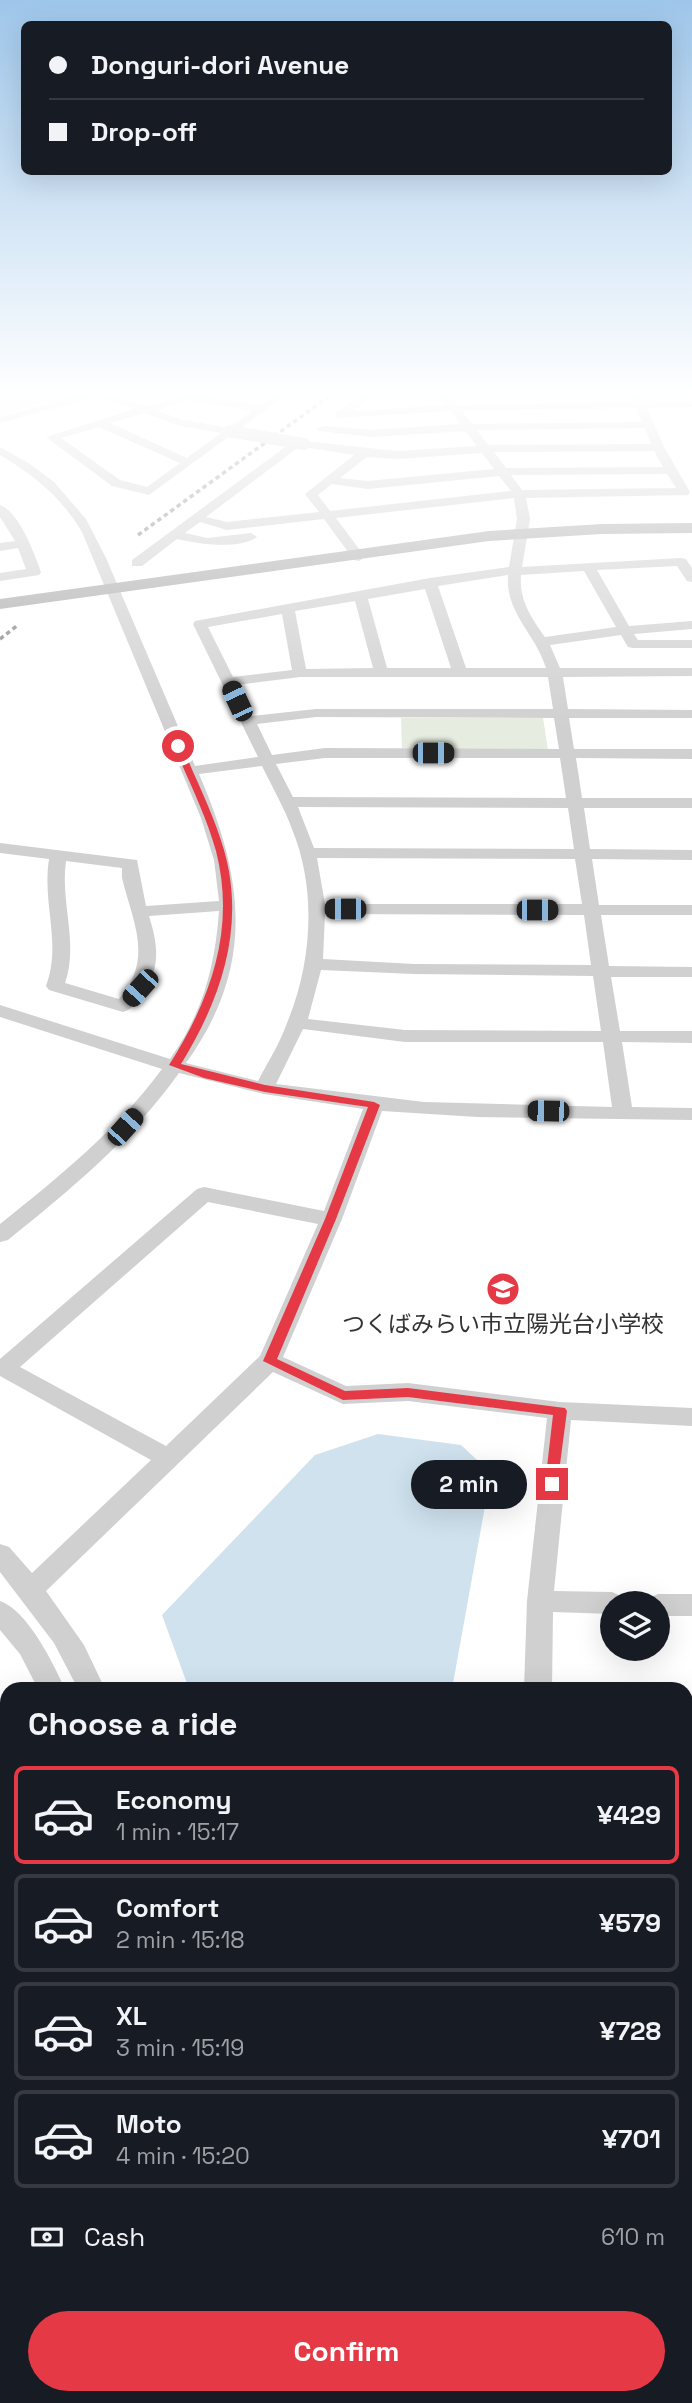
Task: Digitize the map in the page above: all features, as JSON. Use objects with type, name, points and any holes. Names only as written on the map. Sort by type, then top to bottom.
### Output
[{"type":"main road","points":[[0,614],[114,592],[394,549],[523,533],[692,528]]},
{"type":"main road","points":[[0,604],[114,592]]},
{"type":"street","points":[[0,1235],[116,1138],[174,1065],[197,1030],[216,986],[225,951],[228,905],[220,850],[88,532],[69,504]]},
{"type":"street","points":[[137,563],[216,504]]},
{"type":"street","points":[[227,504],[205,521],[228,526],[325,514],[463,504]]},
{"type":"street","points":[[318,504],[357,555]]},
{"type":"street","points":[[174,536],[207,542],[335,528],[493,504]]},
{"type":"street","points":[[521,504],[523,533],[514,592],[525,621],[541,642],[555,674],[623,1113]]},
{"type":"street","points":[[0,578],[34,572],[23,543],[3,516]]},
{"type":"street","points":[[0,547],[23,543]]},
{"type":"street","points":[[268,1081],[297,1023],[314,964],[317,908],[309,853],[200,624],[430,582],[516,570],[681,562],[692,578]]},
{"type":"street","points":[[588,566],[633,644],[692,644]]},
{"type":"street","points":[[430,582],[460,673]]},
{"type":"street","points":[[360,595],[381,673]]},
{"type":"street","points":[[288,608],[300,673]]},
{"type":"street","points":[[541,642],[627,630],[692,625]]},
{"type":"street","points":[[228,682],[300,673],[692,672]]},
{"type":"street","points":[[246,721],[316,713],[692,713]]},
{"type":"street","points":[[189,771],[325,753],[692,754]]},
{"type":"street","points":[[286,802],[692,803]]},
{"type":"street","points":[[0,848],[58,855],[131,864],[130,878],[149,942],[151,959],[140,988],[123,1006],[55,986],[64,956],[62,931],[55,902],[54,880],[58,855]]},
{"type":"street","points":[[309,853],[692,855]]},
{"type":"street","points":[[139,912],[228,905]]},
{"type":"street","points":[[317,908],[692,910]]},
{"type":"street","points":[[314,964],[692,972]]},
{"type":"street","points":[[0,1011],[208,1076],[374,1105],[692,1114]]},
{"type":"street","points":[[297,1023],[405,1036],[692,1037]]},
{"type":"street","points":[[32,1590],[270,1361],[331,1219],[374,1105]]},
{"type":"street","points":[[169,1459],[4,1368],[204,1194],[331,1219]]},
{"type":"street","points":[[270,1361],[343,1395],[408,1392],[560,1411],[692,1417]]},
{"type":"street","points":[[538,1682],[540,1601],[560,1411]]},
{"type":"street","points":[[0,1554],[32,1590],[83,1667],[89,1682]]},
{"type":"street","points":[[540,1601],[600,1603]]},
{"type":"street","points":[[670,1605],[692,1605]]},
{"type":"street","points":[[0,1612],[29,1646],[48,1682]]},
{"type":"shaded area","points":[[401,718],[543,718],[548,750],[402,750]]},
{"type":"water","points":[[378,1434],[461,1445],[491,1473],[453,1682],[186,1682],[162,1615],[315,1455]]},
{"type":"railway","points":[[138,535],[181,504]]},
{"type":"railway","points":[[0,639],[18,625]]},
{"type":"place","name":"つくばみらい市立陽光台小学校","points":[[503,1289]]},
{"type":"route","points":[[178,746],[220,850],[229,904],[225,951],[216,986],[197,1030],[174,1065],[208,1076],[265,1088],[374,1105],[331,1219],[270,1361],[343,1395],[408,1392],[560,1411],[552,1484]]}]
